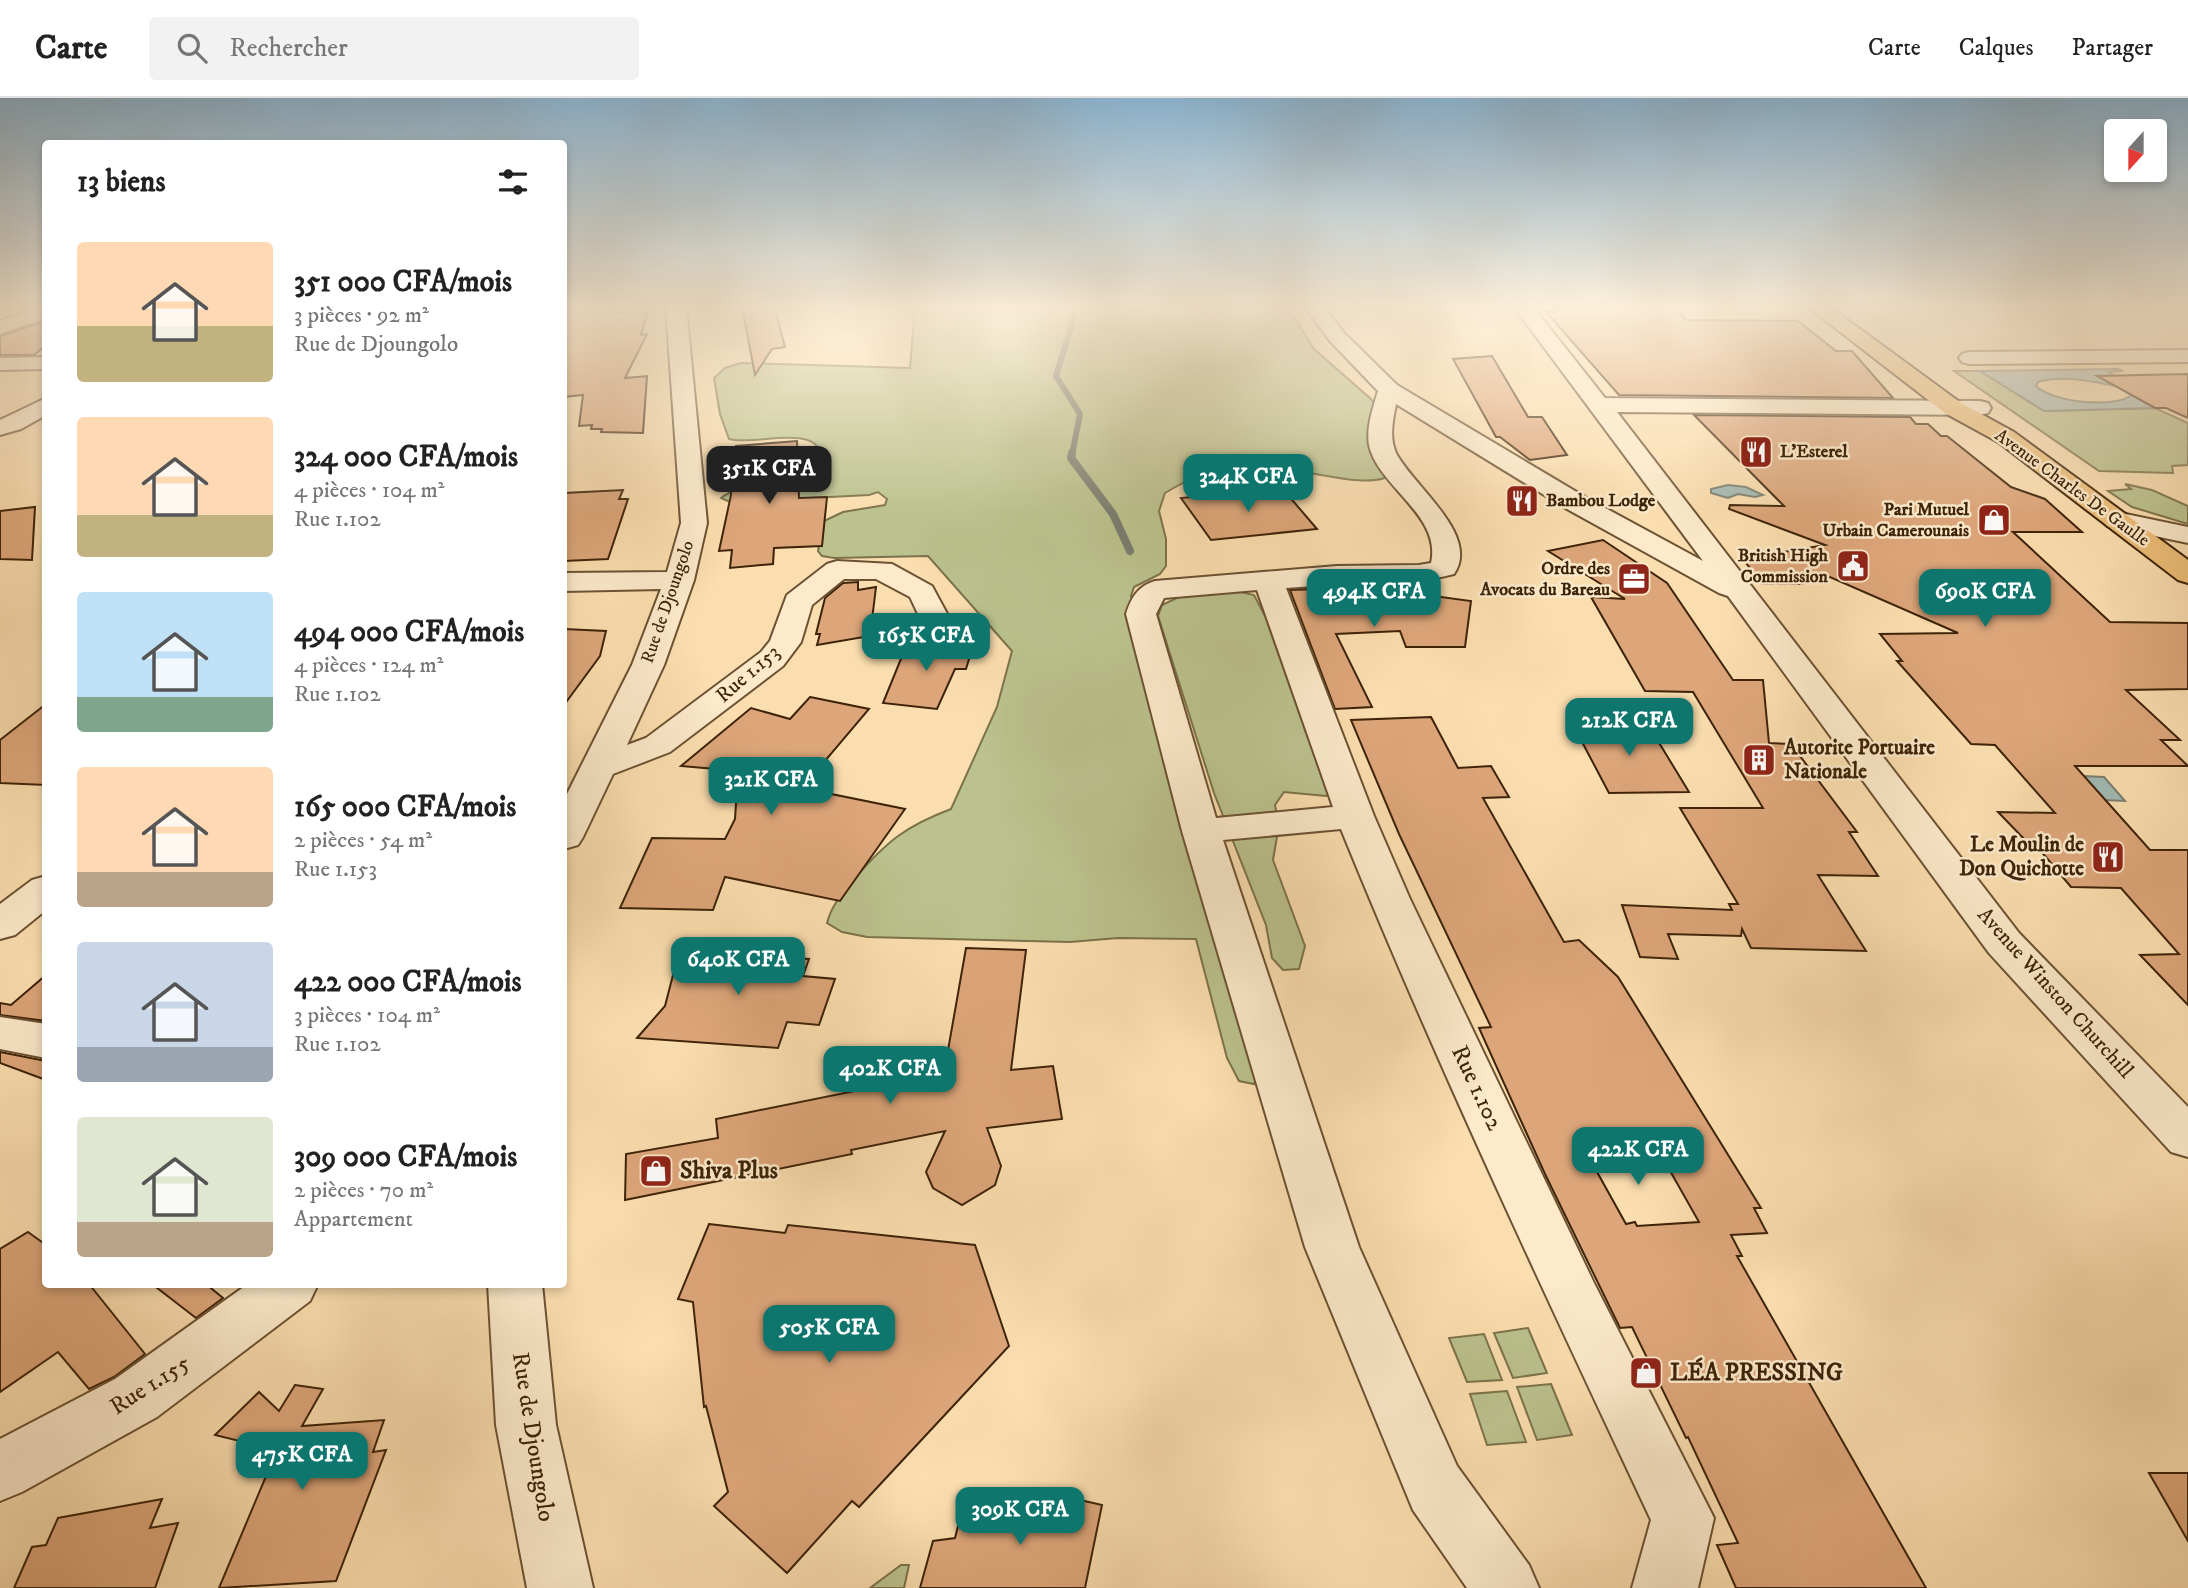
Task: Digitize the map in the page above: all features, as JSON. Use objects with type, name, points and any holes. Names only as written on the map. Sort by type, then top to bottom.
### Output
[{"type":"main road","name":"Avenue Charles De Gaulle","points":[[1911,377],[1953,408],[2006,437],[2188,574]]},
{"type":"main road","name":"Avenue Charles De Gaulle","points":[[1938,377],[1980,408],[2006,437]]},
{"type":"street","name":"Rue de Djoungolo","points":[[567,831],[648,665],[679,580],[694,523],[683,377]]},
{"type":"street","points":[[1376,377],[1389,390],[1576,503],[1740,594]]},
{"type":"street","name":"Avenue Winston Churchill","points":[[1577,377],[2004,943],[2188,1138]]},
{"type":"street","points":[[1389,390],[1380,419],[1383,452],[1433,518],[1447,549],[1444,568],[1419,574],[1337,575],[1155,590],[1145,600],[1141,614],[1201,831],[1332,1247],[1434,1488],[1506,1588]]},
{"type":"street","points":[[1599,405],[1980,408]]},
{"type":"street","points":[[0,428],[13,424],[42,407]]},
{"type":"street","points":[[2116,520],[2188,535]]},
{"type":"street","name":"Rue 1.153","points":[[596,768],[658,745],[772,659],[785,642],[799,601],[837,570],[882,570],[922,592],[939,628],[973,634]]},
{"type":"street","points":[[567,582],[679,580]]},
{"type":"street","name":"Rue 1.102","points":[[1268,580],[1355,816],[1390,899],[1576,1302],[1683,1518],[1665,1588]]},
{"type":"street","points":[[1201,831],[1355,816]]},
{"type":"street","points":[[0,925],[42,892]]},
{"type":"street","points":[[0,1033],[42,1040]]},
{"type":"street","name":"Rue 1.155","points":[[0,1471],[136,1398],[286,1288]]},
{"type":"street","name":"Rue de Djoungolo","points":[[515,1288],[526,1425],[560,1588]]},
{"type":"green space","points":[[1345,377],[1378,408],[1385,478],[1353,480],[1279,468],[1241,467],[1204,474],[1165,493],[1159,511],[1166,539],[1166,566],[1160,574],[1134,587],[1131,596],[1265,1059],[1254,1084],[1239,1081],[1227,1058],[1196,939],[1118,938],[1070,942],[867,937],[842,932],[827,923],[842,894],[888,844],[909,829],[951,809],[997,707],[1012,651],[928,556],[822,556],[818,551],[824,521],[843,512],[885,505],[887,499],[878,492],[869,495],[730,502],[721,498],[741,490],[782,487],[809,481],[820,475],[821,457],[815,444],[806,440],[729,439],[720,414],[714,378]]},
{"type":"green space","points":[[1962,377],[1989,377],[2044,411],[2155,408],[2188,423],[2188,465],[2172,466],[2173,473],[2099,471]]},
{"type":"green space","points":[[2125,484],[2152,490],[2188,506],[2188,524],[2132,507],[2108,491],[2131,489]]},
{"type":"green space","points":[[1232,590],[1254,595],[1280,644],[1334,790],[1326,796],[1284,792],[1275,805],[1279,825],[1273,860],[1305,946],[1299,969],[1283,970],[1272,958],[1266,925],[1214,793],[1158,616],[1162,605],[1179,597]]},
{"type":"green space","points":[[1528,1328],[1547,1373],[1513,1378],[1494,1333]]},
{"type":"green space","points":[[1484,1334],[1502,1380],[1467,1382],[1449,1338]]},
{"type":"green space","points":[[1551,1384],[1572,1435],[1537,1440],[1517,1387]]},
{"type":"green space","points":[[1507,1391],[1526,1442],[1487,1445],[1470,1394]]},
{"type":"green space","points":[[901,1565],[909,1565],[904,1588],[870,1588]]},
{"type":"water","points":[[1989,377],[2099,377],[2115,386],[2067,379],[2038,382],[2036,386],[2055,396],[2083,402],[2112,402],[2132,395],[2155,408],[2044,411]]},
{"type":"water","points":[[1728,485],[1746,487],[1763,495],[1755,497],[1738,494],[1728,498],[1711,493],[1711,489]]},
{"type":"water","points":[[2083,776],[2104,777],[2125,801],[2103,800]]},
{"type":"building","points":[[567,377],[647,377],[643,433],[601,432],[602,429],[591,429],[592,425],[579,426],[583,395],[567,397]]},
{"type":"building","points":[[1463,377],[1504,377],[1528,417],[1542,417],[1567,455],[1530,460],[1500,437],[1496,437]]},
{"type":"building","points":[[1603,377],[1874,377],[1893,398],[1619,395]]},
{"type":"building","points":[[2098,377],[2188,377],[2188,418],[2166,408],[2155,408]]},
{"type":"building","points":[[1694,415],[1910,417],[1916,424],[1928,424],[2011,487],[2045,499],[2082,532],[2013,532],[2110,622],[2188,623],[2188,689],[2126,690],[2180,740],[2161,740],[2188,766],[2075,766],[2150,850],[2188,850],[2188,1005],[2140,955],[2179,954],[2121,888],[2071,887],[2035,844],[2029,844],[1998,812],[2055,813],[1995,745],[1971,744],[1897,661],[1902,661],[1880,634],[1958,633],[1830,577],[1801,584],[1762,584],[1743,559],[1825,545],[1729,509],[1730,505],[1784,506]]},
{"type":"building","points":[[797,441],[799,498],[827,497],[822,546],[774,548],[773,564],[730,568],[732,550],[719,551],[731,495],[732,457],[736,457],[736,446]]},
{"type":"building","points":[[1282,488],[1317,529],[1211,540],[1181,498]]},
{"type":"building","points":[[623,490],[619,499],[628,499],[608,559],[567,561],[567,493]]},
{"type":"building","points":[[35,507],[32,560],[0,559],[0,511]]},
{"type":"building","points":[[1603,540],[1667,583],[1733,680],[1763,680],[1769,743],[1791,744],[1857,832],[1849,832],[1878,876],[1818,875],[1866,951],[1751,948],[1742,929],[1741,936],[1668,934],[1678,959],[1640,957],[1622,905],[1732,910],[1729,904],[1738,904],[1680,808],[1763,808],[1693,692],[1645,691],[1591,597],[1625,599],[1548,551]]},
{"type":"building","points":[[858,582],[858,590],[876,587],[870,636],[817,645],[820,634],[816,634],[825,598],[843,583]]},
{"type":"building","points":[[1367,587],[1471,601],[1465,647],[1406,647],[1400,631],[1336,634],[1372,707],[1335,709],[1290,590]]},
{"type":"building","points":[[567,629],[606,631],[600,656],[567,701]]},
{"type":"building","points":[[909,639],[973,646],[966,669],[955,669],[937,709],[883,703]]},
{"type":"building","points":[[810,697],[869,709],[802,788],[905,809],[840,901],[725,877],[713,910],[620,908],[652,838],[725,839],[735,819],[738,771],[681,766],[751,708],[790,719]]},
{"type":"building","points":[[42,707],[42,785],[0,783],[0,740]]},
{"type":"building","points":[[1431,717],[1458,768],[1491,766],[1509,797],[1483,798],[1564,942],[1579,940],[1618,977],[1761,1208],[1754,1208],[1767,1233],[1731,1235],[1742,1256],[1737,1256],[1926,1588],[1736,1588],[1717,1545],[1738,1543],[1632,1327],[1620,1328],[1545,1174],[1479,1028],[1491,1027],[1399,834],[1351,720]],"holes":[[[1644,1137],[1649,1146],[1656,1146],[1699,1222],[1637,1226],[1635,1222],[1626,1224],[1581,1143]]]},
{"type":"building","points":[[1572,723],[1647,723],[1689,792],[1609,793]]},
{"type":"building","points":[[681,944],[793,952],[790,958],[809,959],[803,976],[835,979],[819,1025],[787,1022],[778,1048],[637,1038],[665,1006]]},
{"type":"building","points":[[966,948],[1026,950],[1011,1070],[1053,1066],[1062,1119],[987,1128],[1001,1166],[995,1185],[962,1205],[933,1188],[926,1172],[945,1131],[851,1150],[852,1154],[625,1200],[626,1154],[718,1138],[716,1119],[944,1073]]},
{"type":"building","points":[[42,978],[42,1020],[0,1015],[0,1003],[11,1005]]},
{"type":"building","points":[[0,1052],[42,1060],[42,1079],[0,1063]]},
{"type":"building","points":[[709,1224],[785,1233],[788,1225],[975,1245],[1009,1346],[859,1507],[852,1501],[787,1573],[714,1506],[728,1492],[706,1406],[704,1407],[693,1302],[678,1299]]},
{"type":"building","points":[[28,1232],[42,1242],[42,1288],[92,1288],[145,1354],[114,1377],[89,1389],[58,1352],[0,1392],[0,1249]]},
{"type":"building","points":[[157,1288],[211,1288],[223,1298],[196,1318]]},
{"type":"building","points":[[295,1385],[323,1389],[302,1426],[384,1420],[373,1452],[386,1450],[336,1581],[219,1588],[277,1450],[215,1435],[259,1392],[279,1411]]},
{"type":"building","points":[[2149,1473],[2188,1473],[2188,1541]]},
{"type":"building","points":[[1032,1489],[1102,1505],[1085,1588],[920,1588],[933,1541],[955,1538],[959,1522],[990,1527],[994,1514],[1005,1515],[1011,1494],[1030,1499]]},
{"type":"building","points":[[162,1499],[150,1528],[178,1523],[155,1588],[14,1588],[32,1547],[46,1545],[58,1518]]},
{"type":"waterway","points":[[1056,377],[1080,414],[1072,455]]},
{"type":"waterway","points":[[1072,453],[1071,458],[1113,514],[1130,551]]},
{"type":"place","name":"L'Esterel","points":[[1756,452]]},
{"type":"place","name":"Bambou Lodge","points":[[1522,501]]},
{"type":"place","name":"Pari Mutuel Urbain Camerounais","points":[[1994,520]]},
{"type":"place","name":"British High Commission","points":[[1853,566]]},
{"type":"place","name":"Ordre des Avocats du Bareau","points":[[1634,579]]},
{"type":"place","name":"Autorite Portuaire Nationale","points":[[1759,760]]},
{"type":"place","name":"Le Moulin de Don Quichotte","points":[[2108,857]]},
{"type":"place","name":"Shiva Plus","points":[[656,1171]]},
{"type":"place","name":"LÉA PRESSING","points":[[1646,1373]]}]
